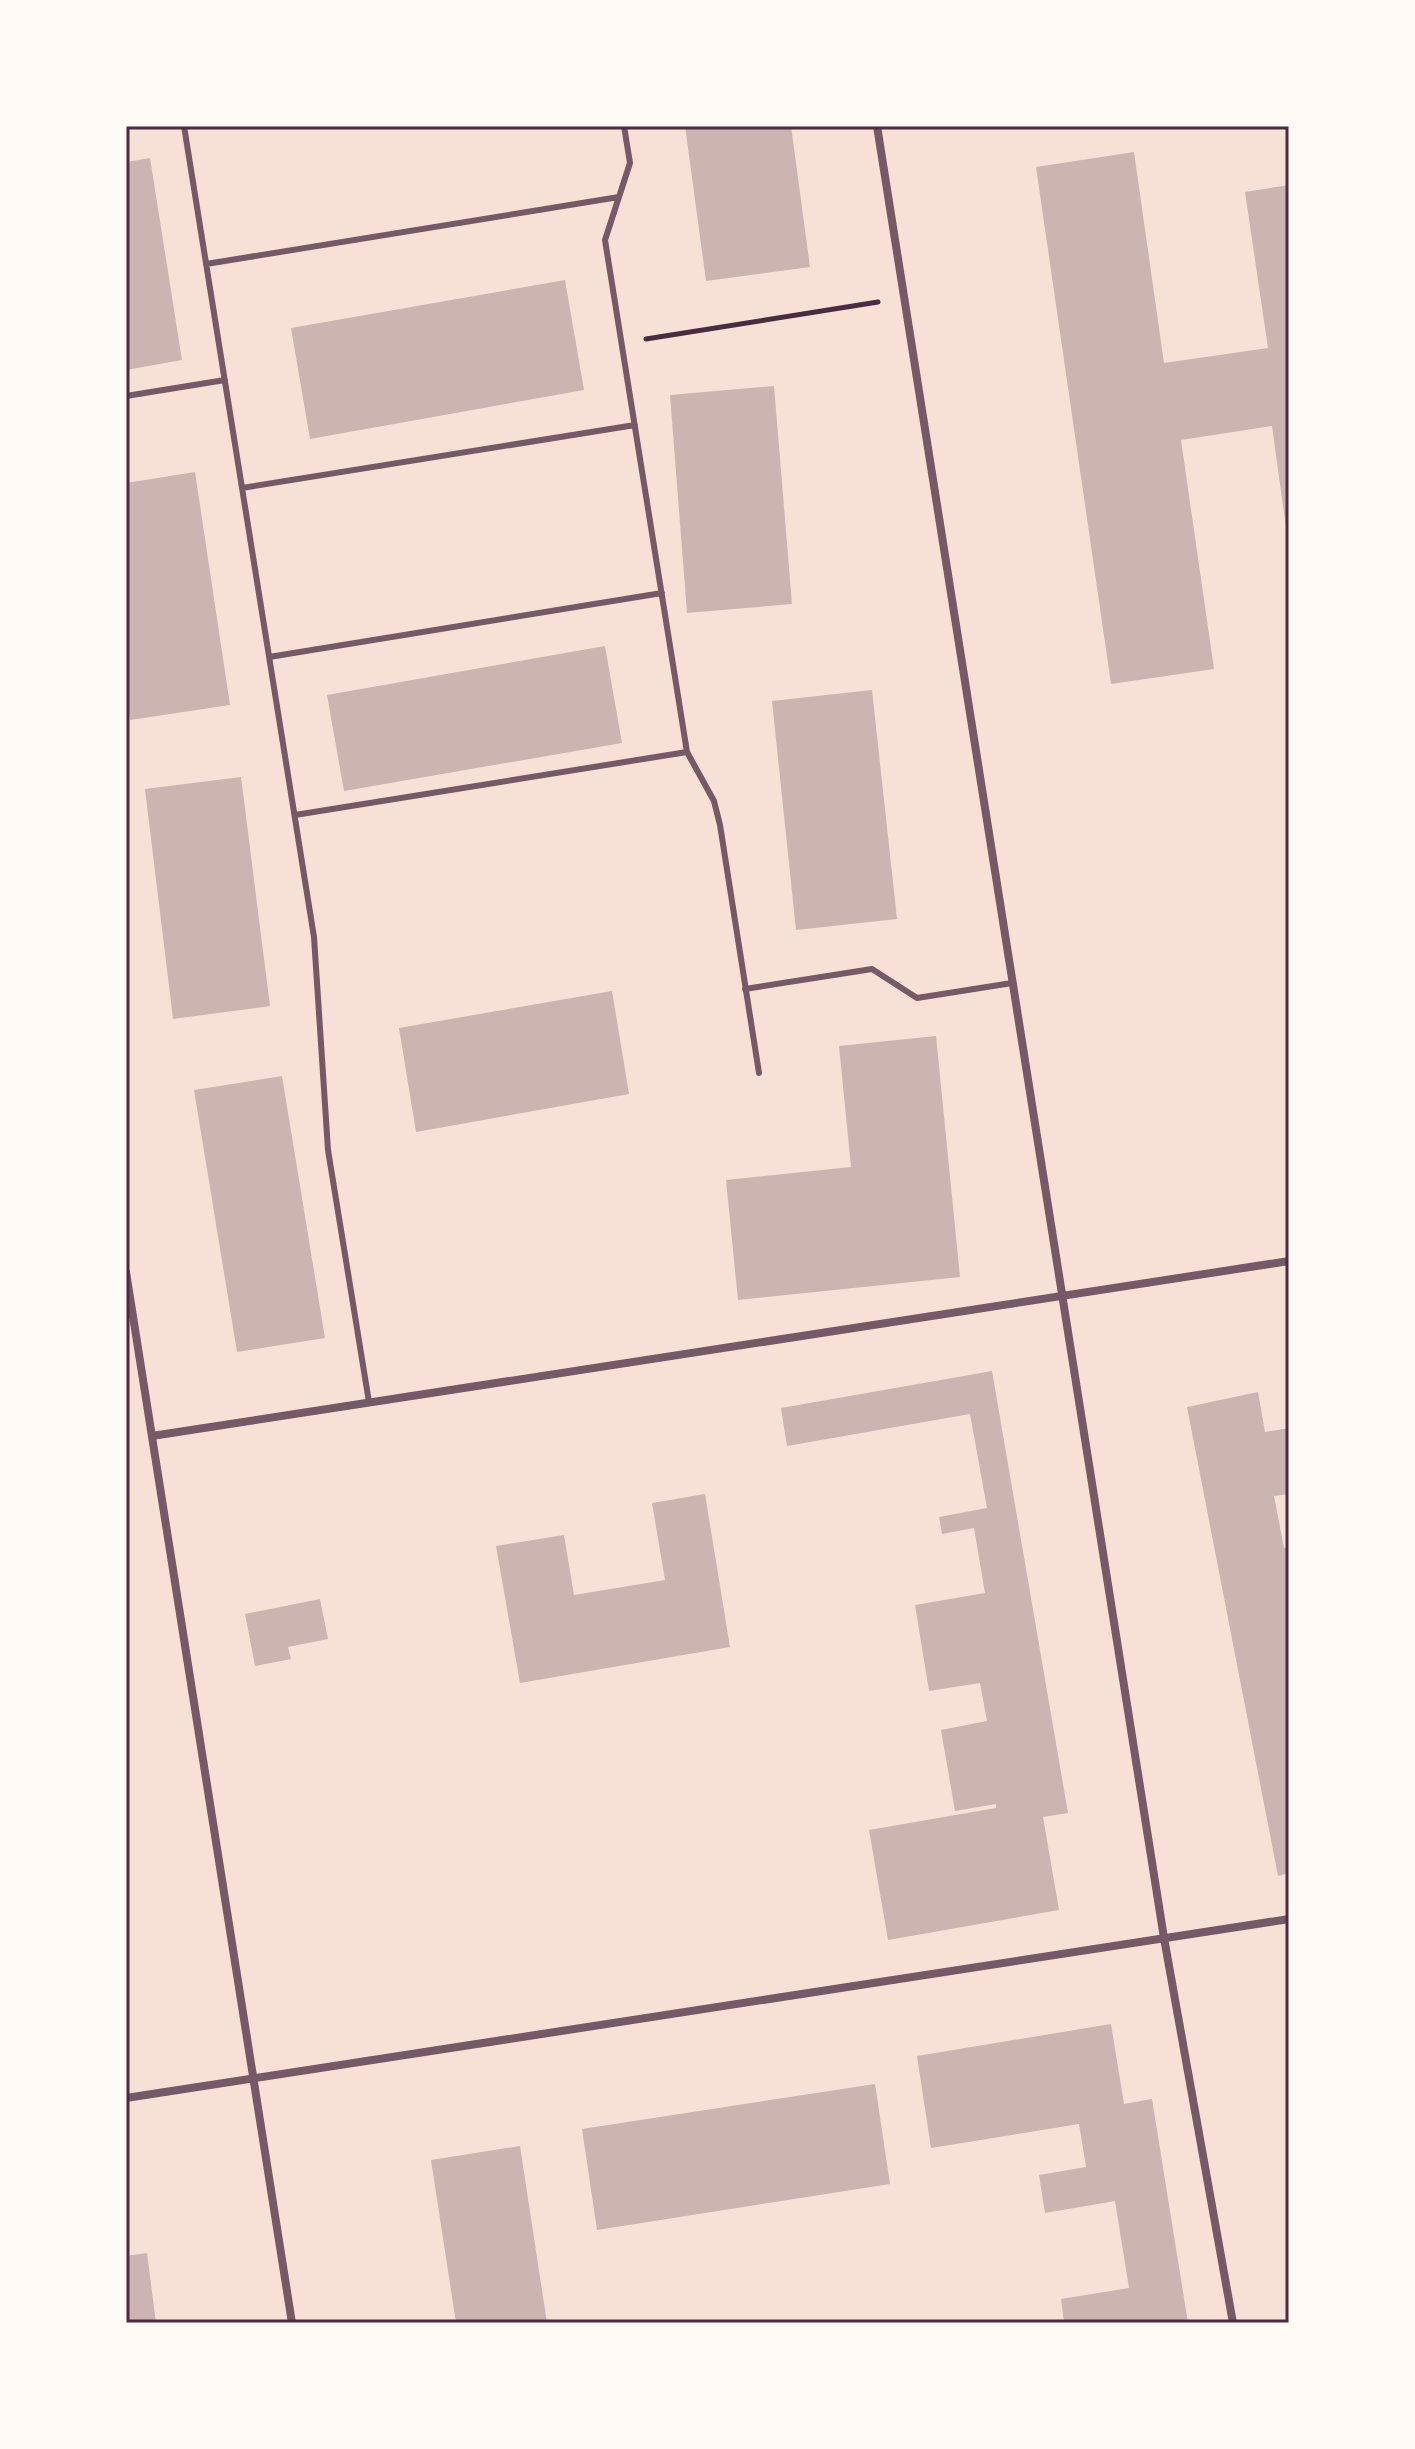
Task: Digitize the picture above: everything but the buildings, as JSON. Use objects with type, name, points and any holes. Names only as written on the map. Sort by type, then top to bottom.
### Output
[{"type":"street","points":[[877,126],[1164,1938],[1233,2323]]},
{"type":"street","points":[[152,1436],[1289,1261]]},
{"type":"street","points":[[126,1272],[292,2323]]},
{"type":"street","points":[[126,2098],[1289,1919]]},
{"type":"lane","points":[[184,126],[314,937],[328,1150],[369,1402]]},
{"type":"lane","points":[[624,126],[630,163],[605,240],[687,752],[714,801],[720,825],[759,1073]]},
{"type":"lane","points":[[206,264],[619,197]]},
{"type":"lane","points":[[126,396],[225,380]]},
{"type":"lane","points":[[242,488],[635,425]]},
{"type":"lane","points":[[269,657],[662,593]]},
{"type":"lane","points":[[295,815],[687,752]]},
{"type":"lane","points":[[745,989],[872,969],[917,998],[1012,983]]},
{"type":"path","points":[[622,343],[878,302]]}]
